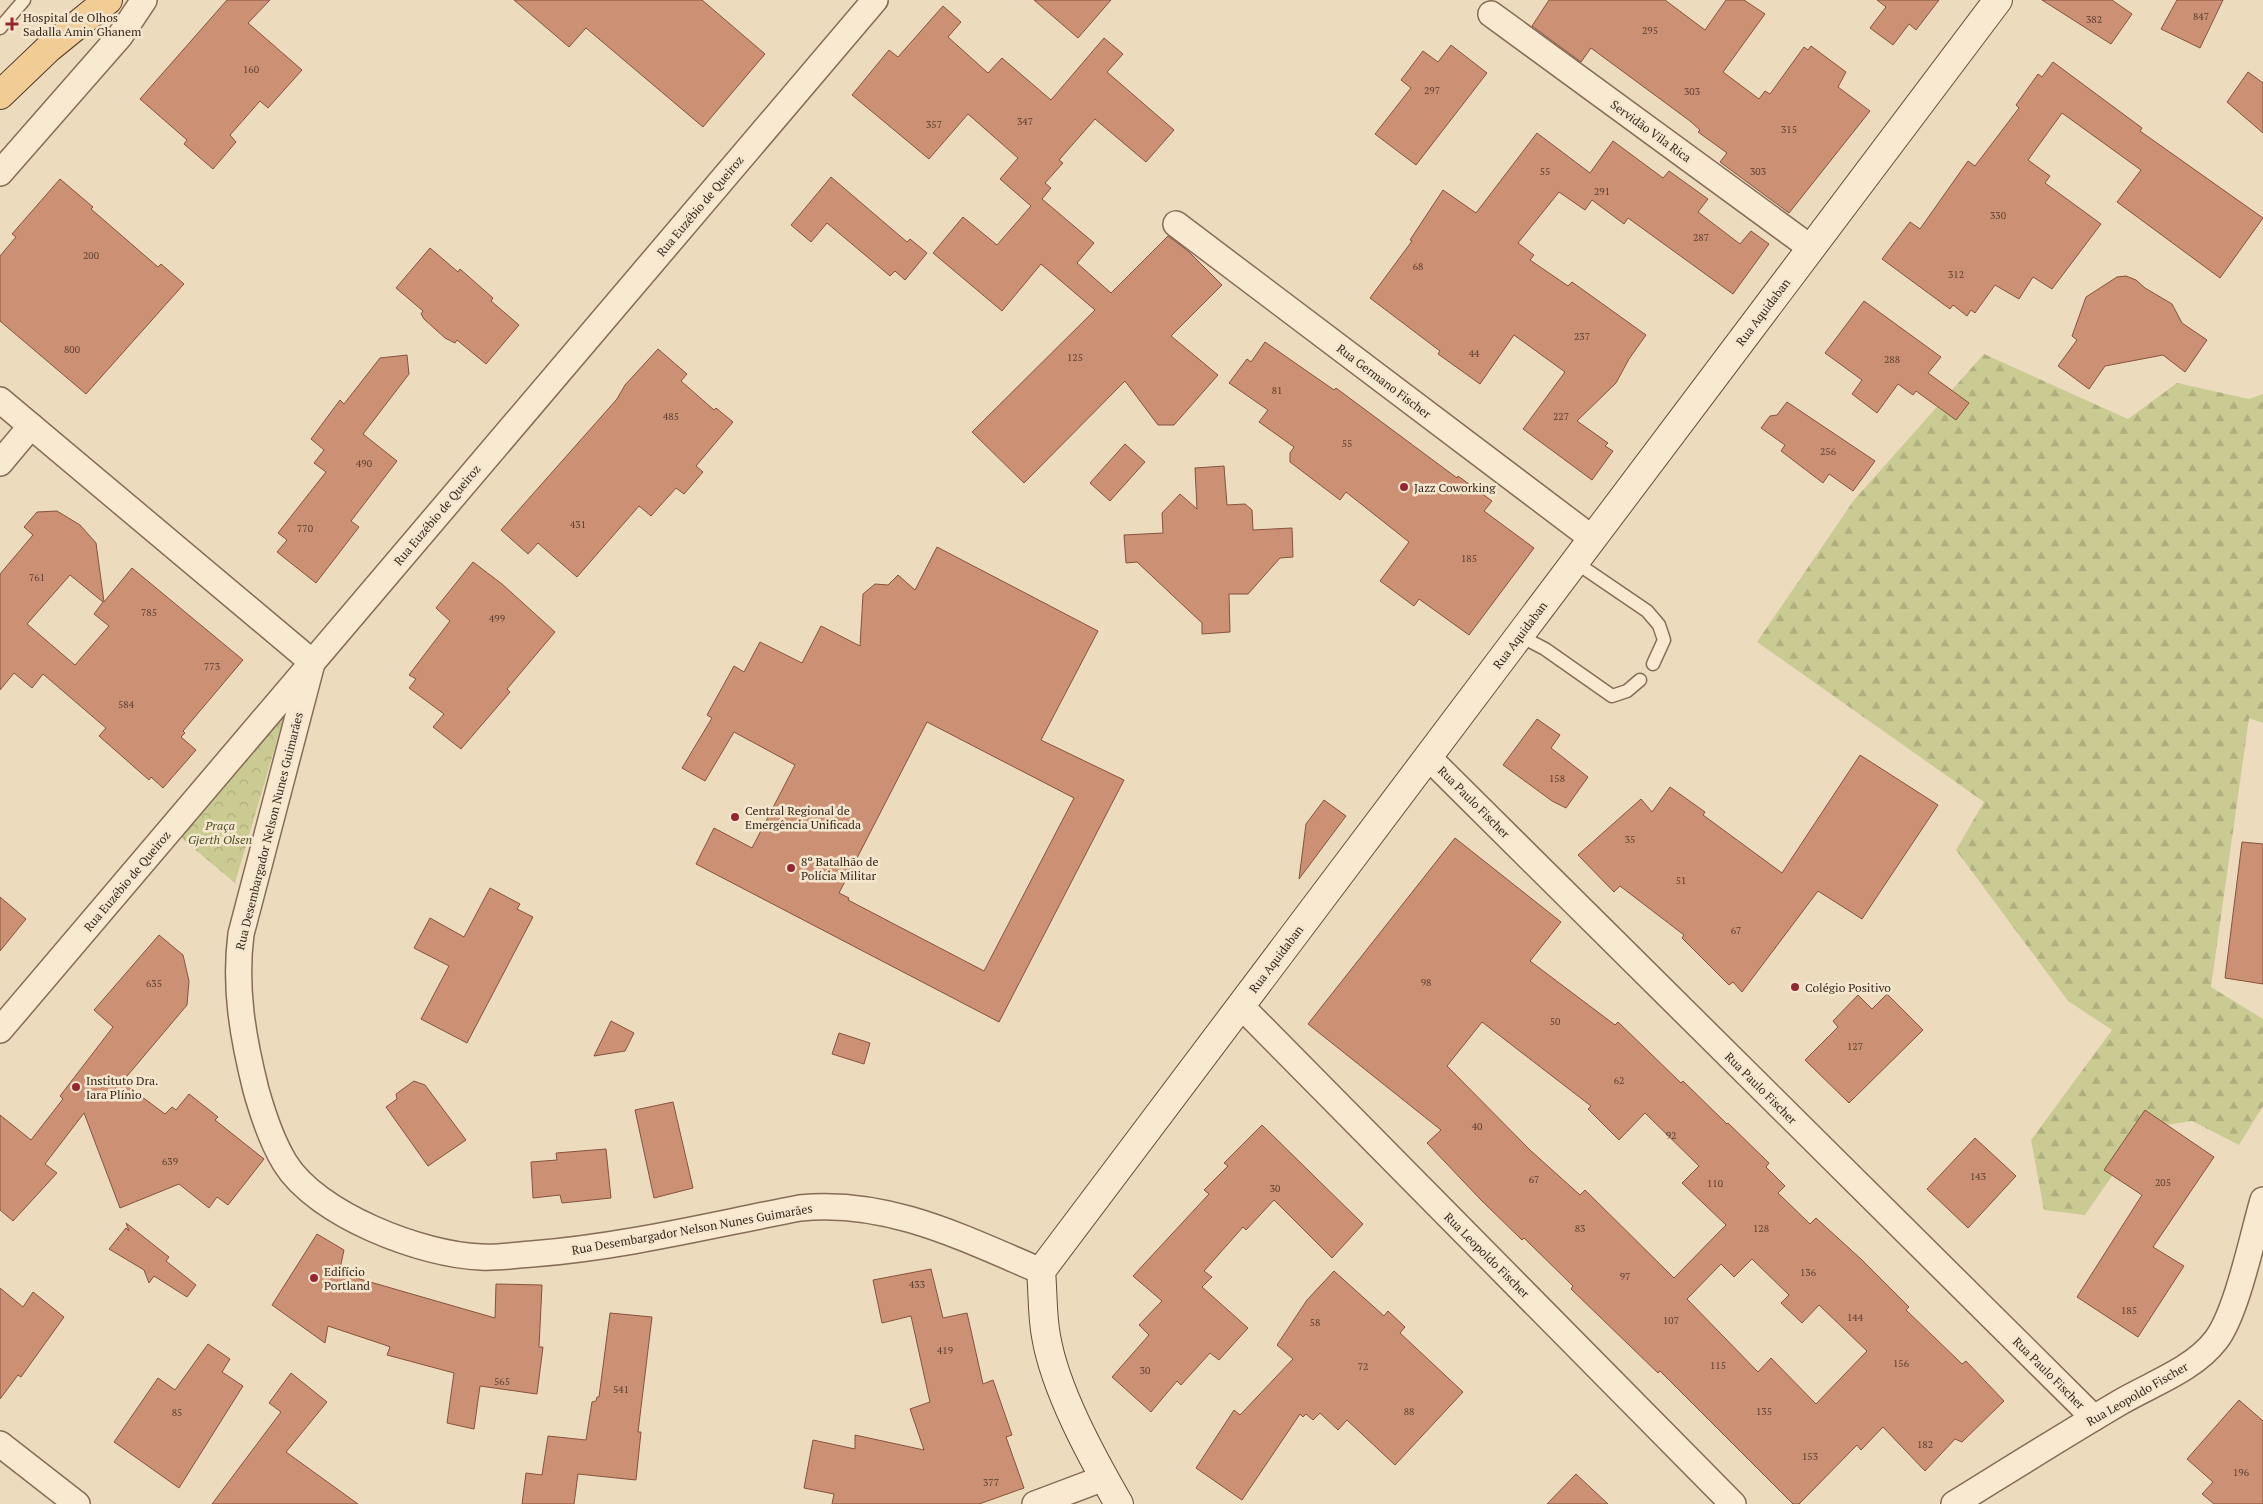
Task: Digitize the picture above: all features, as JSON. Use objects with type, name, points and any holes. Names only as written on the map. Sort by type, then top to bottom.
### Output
[{"type":"main road","points":[[0,95],[49,48],[104,1]]},
{"type":"street","points":[[0,173],[120,36],[144,0]]},
{"type":"street","name":"Rua Euzébio de Queiroz","points":[[0,1030],[875,0]]},
{"type":"street","name":"Rua Aquidaban","points":[[1042,1271],[1998,0]]},
{"type":"street","name":"Servidão Vila Rica","points":[[1491,14],[1811,248]]},
{"type":"street","name":"Rua Germano Fischer","points":[[1176,224],[1593,539]]},
{"type":"street","points":[[0,400],[312,662]]},
{"type":"street","points":[[0,463],[31,426]]},
{"type":"street","name":"Rua Desembargador Nelson Nunes Guimarães","points":[[312,662],[241,934],[237,978],[244,1036],[260,1106],[270,1134],[286,1164],[303,1184],[358,1222],[402,1242],[436,1251],[481,1257],[603,1247],[800,1208],[827,1205],[867,1209],[902,1216],[937,1228],[1042,1271]]},
{"type":"street","name":"Rua Paulo Fischer","points":[[1428,757],[2094,1418]]},
{"type":"street","name":"Rua Leopoldo Fischer","points":[[1241,1006],[1733,1504]]},
{"type":"street","name":"Rua Leopoldo Fischer","points":[[1954,1504],[2094,1418],[2179,1371],[2198,1358],[2217,1339],[2231,1309],[2263,1200]]},
{"type":"street","points":[[1042,1271],[1046,1336],[1059,1380],[1104,1478],[1119,1504]]},
{"type":"street","points":[[0,1444],[77,1504]]},
{"type":"street","points":[[1035,1504],[1104,1478]]},
{"type":"lane","points":[[0,28],[24,0]]},
{"type":"lane","points":[[1575,562],[1647,611],[1659,624],[1664,640],[1653,664]]},
{"type":"lane","points":[[1520,636],[1545,649],[1612,696],[1627,691],[1640,680]]},
{"type":"green space","points":[[1984,354],[2128,419],[2177,383],[2249,399],[2263,394],[2263,723],[2249,718],[2211,987],[2263,1019],[2263,1106],[2239,1145],[2192,1121],[2145,1128],[2085,1215],[2044,1210],[2031,1140],[2112,1030],[2068,1001],[1956,850],[1984,802],[1757,642],[1854,500]]},
{"type":"green space","name":"Praça Gjerth Olsen","points":[[286,710],[235,883],[179,836]]},
{"type":"building","points":[[227,0],[270,0],[248,23],[302,70],[268,108],[260,101],[230,135],[236,142],[213,169],[184,144],[187,140],[140,99]]},
{"type":"building","points":[[514,0],[702,0],[765,54],[703,127],[586,28],[569,47]]},
{"type":"building","points":[[1034,0],[1111,0],[1078,38]]},
{"type":"building","points":[[1549,0],[1665,0],[1705,30],[1726,0],[1744,0],[1765,14],[1723,72],[1759,99],[1765,91],[1770,94],[1804,47],[1808,50],[1811,46],[1846,72],[1838,87],[1870,111],[1789,213],[1720,162],[1727,153],[1698,132],[1700,130],[1690,121],[1591,48],[1581,62],[1532,26]]},
{"type":"building","points":[[1877,0],[1939,0],[1916,30],[1909,24],[1893,45],[1870,28],[1886,7]]},
{"type":"building","points":[[2042,0],[2112,0],[2132,14],[2111,44]]},
{"type":"building","points":[[2177,0],[2223,0],[2200,48],[2161,29]]},
{"type":"building","points":[[943,6],[961,22],[948,37],[988,73],[1002,58],[1051,100],[1104,38],[1123,54],[1107,72],[1174,130],[1146,162],[1095,119],[1059,160],[1063,163],[1045,183],[1051,188],[1042,199],[1094,243],[1077,263],[1111,293],[1168,236],[1188,251],[1222,285],[1171,336],[1218,375],[1174,425],[1158,425],[1125,381],[1024,483],[972,432],[1095,310],[1041,264],[1002,311],[933,253],[963,217],[997,245],[1031,206],[1000,179],[1018,158],[968,114],[929,159],[852,95],[889,50],[898,57]]},
{"type":"building","points":[[1451,45],[1487,73],[1416,165],[1375,134],[1411,88],[1401,80],[1423,51],[1438,62]]},
{"type":"building","points":[[2053,62],[2142,128],[2140,131],[2263,218],[2220,278],[2117,202],[2141,170],[2062,113],[2028,160],[2050,176],[2045,183],[2101,224],[2052,289],[2033,277],[2019,299],[1995,285],[1975,313],[1971,310],[1967,316],[1953,305],[1950,309],[1882,259],[1910,222],[1920,229],[1968,161],[1975,166],[2019,108],[2016,105],[2038,74],[2042,77]]},
{"type":"building","points":[[2248,72],[2263,83],[2263,133],[2227,102]]},
{"type":"building","points":[[1537,133],[1590,173],[1613,141],[1663,178],[1669,171],[1708,199],[1698,212],[1740,244],[1751,231],[1769,244],[1733,294],[1628,218],[1624,224],[1592,200],[1585,210],[1559,192],[1518,243],[1534,255],[1530,260],[1568,286],[1572,282],[1646,335],[1629,359],[1616,383],[1577,421],[1608,443],[1605,446],[1613,451],[1592,480],[1523,429],[1565,372],[1514,335],[1480,384],[1438,354],[1440,351],[1370,298],[1412,241],[1410,240],[1443,190],[1476,213]]},
{"type":"building","points":[[831,177],[907,242],[910,239],[927,253],[905,280],[895,271],[890,276],[827,223],[811,242],[791,225]]},
{"type":"building","points":[[60,179],[93,207],[91,209],[158,267],[161,264],[184,284],[86,394],[0,321],[0,256],[16,237],[12,234]]},
{"type":"building","points":[[430,248],[458,272],[460,269],[493,298],[491,301],[519,325],[486,364],[457,340],[455,343],[445,338],[424,319],[421,314],[423,311],[396,288]]},
{"type":"building","points":[[2126,276],[2136,280],[2145,288],[2172,304],[2182,323],[2207,340],[2185,372],[2163,355],[2105,366],[2089,389],[2058,366],[2077,340],[2072,336],[2086,297],[2117,277]]},
{"type":"building","points":[[1864,301],[1941,357],[1928,373],[1969,403],[1956,420],[1916,391],[1913,395],[1898,384],[1877,413],[1852,394],[1862,380],[1825,353]]},
{"type":"building","points":[[1265,342],[1334,390],[1336,388],[1457,478],[1458,476],[1492,501],[1484,511],[1534,548],[1469,635],[1419,599],[1414,606],[1380,581],[1409,542],[1346,492],[1340,500],[1290,462],[1290,453],[1294,447],[1259,422],[1268,410],[1229,383],[1247,359],[1251,362]]},
{"type":"building","points":[[658,349],[687,374],[681,381],[714,410],[716,408],[733,422],[696,466],[703,472],[684,494],[676,488],[651,516],[639,506],[577,577],[538,543],[528,554],[501,530],[617,399],[625,385]]},
{"type":"building","points":[[407,355],[409,374],[363,434],[397,461],[351,521],[359,527],[316,583],[277,552],[287,540],[278,533],[326,472],[314,463],[324,450],[311,439],[340,400],[344,404],[380,358]]},
{"type":"building","points":[[1787,402],[1875,461],[1853,491],[1829,474],[1823,483],[1781,451],[1785,445],[1761,428],[1770,416],[1777,415]]},
{"type":"building","points":[[1125,444],[1145,462],[1110,501],[1090,483]]},
{"type":"building","points":[[1224,466],[1227,505],[1245,504],[1252,510],[1253,530],[1292,528],[1293,557],[1280,558],[1248,594],[1229,594],[1230,632],[1202,634],[1202,623],[1137,562],[1126,563],[1124,535],[1163,533],[1162,513],[1180,494],[1197,509],[1195,468]]},
{"type":"building","points":[[57,511],[80,525],[96,543],[104,602],[132,568],[243,660],[183,731],[185,733],[181,737],[196,750],[163,788],[151,777],[149,780],[99,736],[106,728],[43,674],[32,688],[14,673],[0,690],[0,574],[33,535],[24,527],[37,512]],"holes":[[[70,575],[103,602],[94,614],[109,626],[75,665],[27,624]]]},
{"type":"building","points":[[937,547],[1098,631],[1041,740],[1124,780],[999,1022],[696,864],[714,828],[752,848],[795,765],[734,732],[705,781],[682,768],[712,718],[707,715],[734,666],[744,672],[760,642],[802,663],[821,626],[860,646],[863,594],[875,584],[888,585],[898,575],[915,590]],"holes":[[[927,722],[1074,798],[984,971],[848,900],[849,898],[839,893]]]},
{"type":"building","points":[[473,562],[502,584],[555,632],[507,689],[510,692],[461,749],[433,727],[444,714],[409,688],[416,679],[409,675],[450,621],[436,608]]},
{"type":"building","points":[[1537,719],[1560,735],[1551,748],[1588,777],[1566,808],[1552,801],[1503,765]]},
{"type":"building","points":[[1860,755],[1938,805],[1862,919],[1818,891],[1742,992],[1733,982],[1729,985],[1682,938],[1684,935],[1620,886],[1614,892],[1578,855],[1641,799],[1652,812],[1670,787],[1705,812],[1703,815],[1782,873]]},
{"type":"building","points":[[1324,800],[1346,816],[1299,879],[1306,824]]},
{"type":"building","points":[[1455,838],[1561,922],[1530,961],[1615,1025],[1618,1022],[1681,1083],[1683,1081],[1769,1163],[1766,1167],[1785,1186],[1778,1193],[1810,1224],[1816,1218],[1862,1260],[1909,1307],[1906,1310],[1962,1364],[1966,1361],[2004,1401],[1962,1442],[1955,1439],[1925,1471],[1883,1427],[1861,1450],[1857,1445],[1799,1504],[1793,1504],[1660,1371],[1658,1373],[1571,1289],[1573,1286],[1524,1238],[1522,1240],[1481,1200],[1427,1143],[1441,1130],[1308,1024]],"holes":[[[1482,1022],[1591,1106],[1588,1109],[1619,1140],[1645,1113],[1699,1166],[1682,1183],[1726,1225],[1674,1278],[1585,1190],[1580,1195],[1530,1150],[1447,1066]],[[1752,1259],[1789,1295],[1781,1303],[1802,1323],[1819,1305],[1867,1351],[1816,1404],[1771,1358],[1758,1372],[1687,1299],[1721,1264],[1734,1277]]]},
{"type":"building","points":[[2242,842],[2263,844],[2263,984],[2225,978]]},
{"type":"building","points":[[490,888],[520,904],[517,909],[533,917],[467,1043],[421,1019],[449,966],[414,948],[430,918],[464,937]]},
{"type":"building","points":[[0,897],[26,919],[0,951]]},
{"type":"building","points":[[159,935],[183,955],[189,981],[187,1005],[122,1082],[165,1114],[172,1107],[176,1110],[189,1094],[218,1117],[215,1120],[264,1159],[228,1205],[217,1197],[209,1208],[179,1184],[120,1208],[84,1113],[45,1164],[57,1173],[13,1221],[0,1210],[0,1115],[31,1140],[63,1099],[60,1096],[113,1027],[94,1010]]},
{"type":"building","points":[[1887,994],[1923,1030],[1849,1103],[1805,1060],[1838,1027],[1833,1021],[1858,995],[1872,1009]]},
{"type":"building","points":[[611,1021],[634,1033],[625,1051],[594,1056]]},
{"type":"building","points":[[839,1033],[870,1043],[864,1064],[832,1054]]},
{"type":"building","points":[[414,1081],[425,1085],[466,1140],[428,1166],[386,1107],[397,1099],[396,1094]]},
{"type":"building","points":[[673,1102],[693,1188],[654,1198],[635,1110]]},
{"type":"building","points":[[2145,1110],[2214,1157],[2153,1247],[2184,1266],[2138,1337],[2077,1297],[2142,1195],[2104,1170]]},
{"type":"building","points":[[1262,1125],[1363,1224],[1332,1258],[1274,1200],[1246,1230],[1243,1227],[1204,1271],[1212,1277],[1202,1287],[1248,1328],[1219,1360],[1210,1353],[1181,1385],[1177,1381],[1151,1412],[1112,1377],[1149,1335],[1139,1325],[1162,1301],[1133,1276],[1209,1194],[1204,1190],[1228,1166],[1224,1163]]},
{"type":"building","points":[[1975,1138],[2016,1176],[1968,1228],[1927,1189]]},
{"type":"building","points":[[606,1149],[611,1198],[562,1203],[560,1195],[533,1198],[531,1162],[557,1160],[556,1153]]},
{"type":"building","points":[[126,1223],[169,1257],[166,1261],[196,1285],[187,1297],[154,1276],[149,1283],[144,1270],[109,1249],[126,1228],[129,1231]]},
{"type":"building","points":[[317,1234],[344,1250],[339,1273],[495,1318],[496,1284],[542,1285],[539,1347],[543,1347],[537,1394],[480,1386],[474,1429],[447,1423],[454,1373],[387,1355],[390,1347],[328,1326],[325,1343],[272,1305]]},
{"type":"building","points":[[931,1269],[943,1318],[967,1313],[983,1384],[993,1380],[1012,1435],[1006,1437],[1024,1488],[979,1504],[832,1504],[834,1494],[804,1488],[813,1440],[855,1449],[855,1435],[924,1450],[910,1409],[930,1402],[911,1316],[882,1323],[873,1280]]},
{"type":"building","points":[[1334,1271],[1384,1316],[1388,1311],[1405,1327],[1400,1333],[1463,1392],[1395,1465],[1347,1420],[1338,1430],[1320,1413],[1313,1420],[1306,1414],[1303,1417],[1300,1414],[1242,1500],[1196,1468],[1234,1410],[1240,1415],[1293,1359],[1277,1345],[1307,1300]]},
{"type":"building","points":[[0,1288],[23,1307],[33,1292],[64,1317],[21,1377],[18,1375],[0,1399]]},
{"type":"building","points":[[610,1313],[652,1317],[638,1432],[641,1432],[636,1480],[578,1474],[574,1504],[522,1504],[526,1473],[542,1475],[548,1436],[586,1440],[592,1402],[596,1401],[597,1397],[599,1397]]},
{"type":"building","points":[[208,1344],[230,1359],[222,1372],[243,1386],[179,1488],[114,1442],[158,1378],[175,1390]]},
{"type":"building","points":[[291,1373],[327,1402],[286,1452],[358,1504],[212,1504],[281,1412],[269,1403]]},
{"type":"building","points":[[2239,1400],[2263,1421],[2263,1504],[2214,1504],[2202,1494],[2213,1482],[2187,1459]]},
{"type":"building","points":[[1576,1474],[1608,1504],[1547,1504]]},
{"type":"place","name":"Hospital de Olhos Sadalla Amin Ghanem","points":[[12,24]]},
{"type":"place","name":"Jazz Coworking","points":[[1404,487]]},
{"type":"place","name":"Central Regional de Emergência Unificada","points":[[735,817]]},
{"type":"place","name":"8º Batalhão de Polícia Militar","points":[[791,868]]},
{"type":"place","name":"Colégio Positivo","points":[[1795,987]]},
{"type":"place","name":"Instituto Dra. Iara Plínio","points":[[76,1087]]},
{"type":"place","name":"Edifício Portland","points":[[314,1278]]}]
